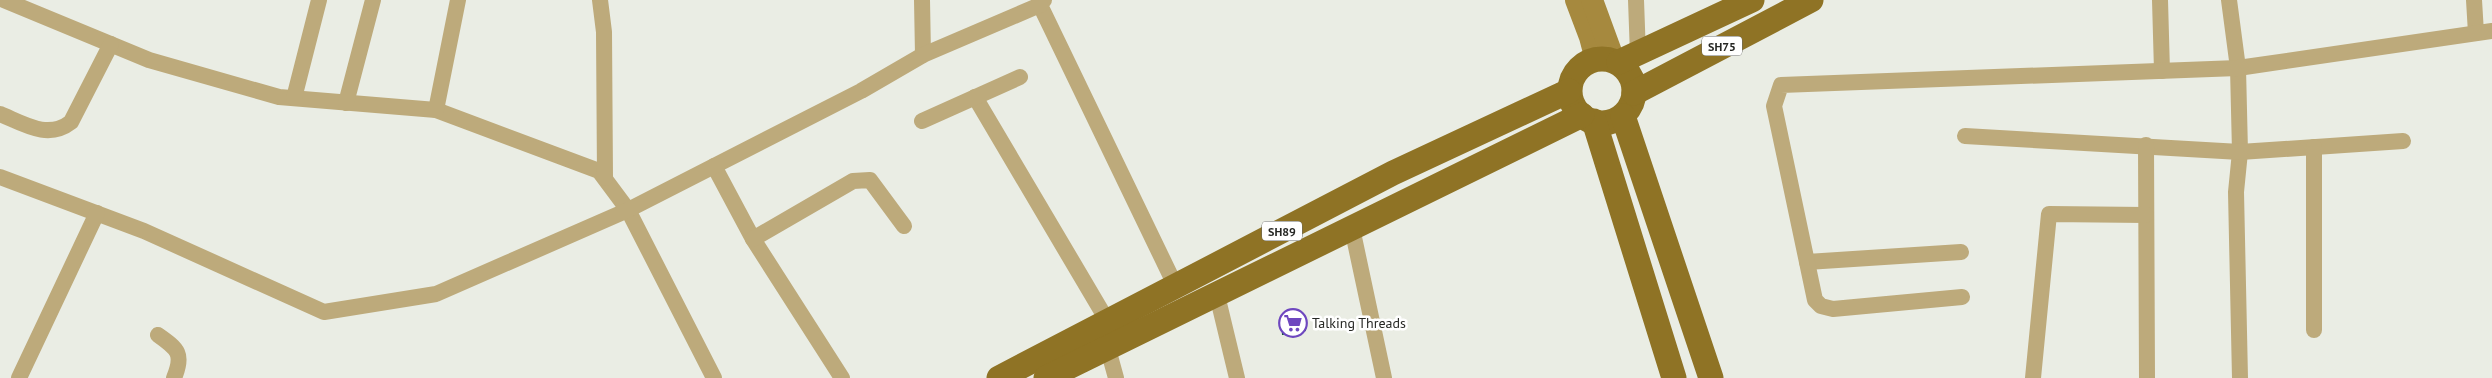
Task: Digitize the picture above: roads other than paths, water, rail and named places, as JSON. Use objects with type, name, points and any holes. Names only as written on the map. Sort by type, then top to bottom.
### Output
[{"type":"main road","name":"SH75","points":[[1617,59],[1752,0]]},
{"type":"main road","name":"SH75","points":[[1634,93],[1811,0]]},
{"type":"main road","points":[[1617,59],[1634,81],[1633,100],[1623,116],[1607,124],[1588,118],[1574,108],[1569,91],[1574,73],[1588,61],[1617,59]]},
{"type":"main road","name":"SH89","points":[[999,378],[1393,173],[1569,91]]},
{"type":"main road","points":[[1623,116],[1711,378]]},
{"type":"main road","points":[[1588,118],[1674,378]]},
{"type":"main road","name":"SH89","points":[[1046,378],[1352,228],[1588,118]]},
{"type":"street","points":[[4,0],[158,62],[279,97],[436,110],[600,171],[628,210],[714,378]]},
{"type":"street","points":[[294,98],[319,0]]},
{"type":"street","points":[[346,103],[373,0]]},
{"type":"street","points":[[436,110],[458,0]]},
{"type":"street","points":[[600,0],[604,32],[605,178]]},
{"type":"street","points":[[922,0],[923,55]]},
{"type":"street","points":[[1576,0],[1590,36],[1617,59]]},
{"type":"street","points":[[1592,0],[1617,59]]},
{"type":"street","points":[[1617,59],[1636,0]]},
{"type":"street","points":[[2160,0],[2162,71]]},
{"type":"street","points":[[2229,0],[2238,68],[2240,152],[2236,192],[2240,378]]},
{"type":"street","points":[[1962,297],[1833,309],[1821,306],[1815,300],[1774,106],[1781,85],[2238,68],[2484,32],[2474,0]]},
{"type":"street","points":[[0,177],[144,231],[324,312],[436,294],[628,210],[861,91],[923,55],[1042,2],[1176,287]]},
{"type":"street","points":[[0,114],[40,130],[60,130],[71,122],[111,44]]},
{"type":"street","points":[[922,120],[1020,77]]},
{"type":"street","points":[[975,97],[1108,322]]},
{"type":"street","points":[[1965,136],[2146,145],[2240,152],[2404,141]]},
{"type":"street","points":[[2146,145],[2147,378]]},
{"type":"street","points":[[2314,147],[2314,330]]},
{"type":"street","points":[[714,166],[753,239],[842,378]]},
{"type":"street","points":[[753,239],[853,181],[861,179],[870,180],[904,226]]},
{"type":"street","points":[[19,378],[97,213]]},
{"type":"street","points":[[2033,378],[2049,214],[2146,215]]},
{"type":"street","points":[[1352,228],[1384,378]]},
{"type":"street","points":[[1807,262],[1961,252]]},
{"type":"street","points":[[1217,295],[1237,378]]},
{"type":"street","points":[[158,335],[176,347],[179,358],[174,378]]},
{"type":"street","points":[[1108,348],[1116,378]]},
{"type":"place","name":"Talking Threads","points":[[1293,323]]}]
